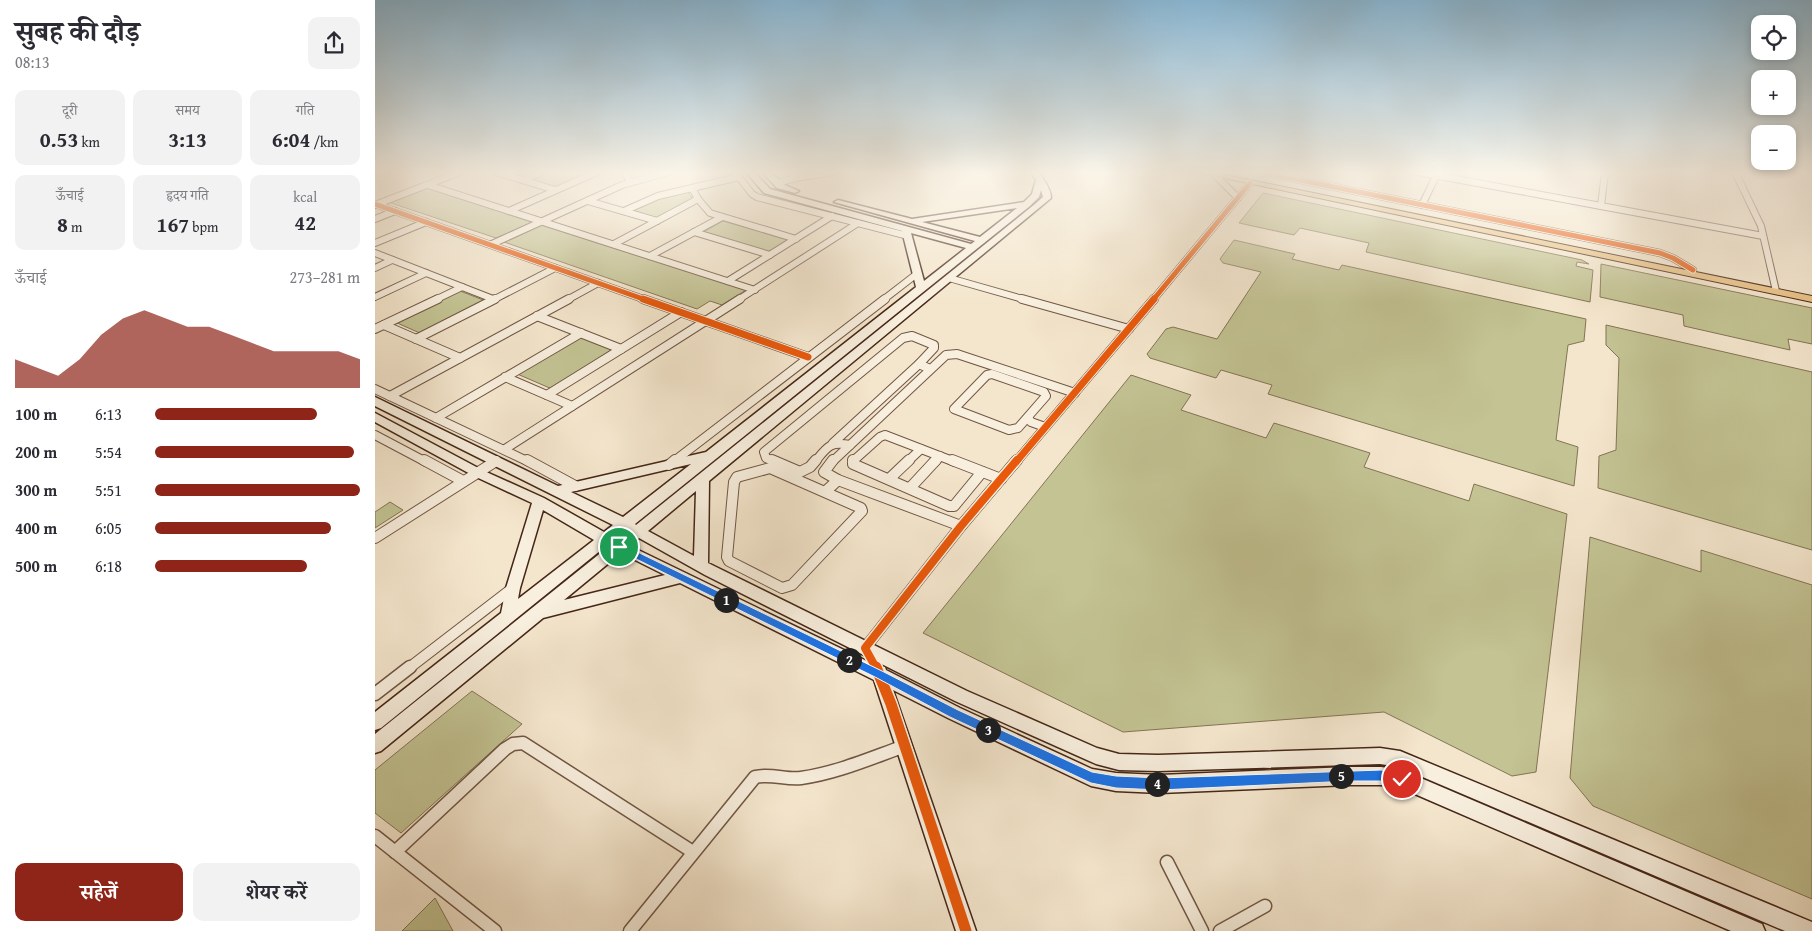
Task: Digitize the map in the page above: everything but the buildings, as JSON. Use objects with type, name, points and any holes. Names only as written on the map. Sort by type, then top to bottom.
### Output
[{"type":"main road","points":[[858,215],[977,244]]},
{"type":"main road","points":[[868,215],[908,229],[973,215]]},
{"type":"main road","points":[[375,722],[1013,215]]},
{"type":"main road","points":[[375,745],[1026,215]]},
{"type":"main road","points":[[1418,215],[1775,289],[1812,294]]},
{"type":"main road","points":[[1422,215],[1693,270],[1812,299]]},
{"type":"main road","points":[[908,229],[921,288]]},
{"type":"main road","points":[[375,401],[638,531],[701,566],[961,696],[1077,749],[1119,762],[1158,763],[1380,756],[1400,759],[1809,931]]},
{"type":"main road","points":[[375,417],[478,473],[539,501],[619,547],[880,675],[954,714],[1091,777],[1116,782],[1160,784],[1350,776],[1381,776],[1402,779],[1755,931]]},
{"type":"main road","points":[[556,490],[710,455]]},
{"type":"main road","points":[[701,566],[703,478]]},
{"type":"main road","points":[[507,616],[513,588],[539,501]]},
{"type":"main road","points":[[537,613],[681,577]]},
{"type":"main road","points":[[865,648],[880,675],[966,931]]},
{"type":"street","points":[[408,215],[808,357]]},
{"type":"street","points":[[522,215],[755,290]]},
{"type":"street","points":[[492,244],[556,215]]},
{"type":"street","points":[[639,215],[657,221]]},
{"type":"street","points":[[614,244],[668,215]]},
{"type":"street","points":[[717,215],[796,239]]},
{"type":"street","points":[[865,648],[961,526],[1129,329],[1223,215]]},
{"type":"street","points":[[1474,215],[1660,253],[1673,258],[1693,270]]},
{"type":"street","points":[[1652,215],[1763,236]]},
{"type":"street","points":[[1756,215],[1761,226],[1775,289]]},
{"type":"street","points":[[728,281],[832,216],[858,223],[908,229]]},
{"type":"street","points":[[650,256],[722,217]]},
{"type":"street","points":[[375,243],[426,222]]},
{"type":"street","points":[[505,449],[858,223]]},
{"type":"street","points":[[694,232],[770,255]]},
{"type":"street","points":[[375,254],[493,299]]},
{"type":"street","points":[[375,268],[392,260]]},
{"type":"street","points":[[416,339],[555,268]]},
{"type":"street","points":[[375,297],[426,273]]},
{"type":"street","points":[[668,465],[918,273]]},
{"type":"street","points":[[949,278],[1129,329]]},
{"type":"street","points":[[391,396],[598,283]]},
{"type":"street","points":[[375,329],[462,287]]},
{"type":"street","points":[[547,395],[681,312]]},
{"type":"street","points":[[537,316],[621,349]]},
{"type":"street","points":[[384,325],[460,358]]},
{"type":"street","points":[[435,418],[581,333]]},
{"type":"street","points":[[912,336],[934,345],[934,348],[919,364],[804,471],[766,458],[764,452],[903,338],[912,336]]},
{"type":"street","points":[[961,526],[838,480],[824,472],[826,467],[946,355],[957,354],[1075,393]]},
{"type":"street","points":[[919,364],[930,369]]},
{"type":"street","points":[[992,374],[1046,395],[1028,418],[1018,428],[1009,430],[956,412],[955,408],[987,375],[992,374]]},
{"type":"street","points":[[505,377],[572,406]]},
{"type":"street","points":[[375,389],[505,449],[575,486]]},
{"type":"street","points":[[1028,418],[1031,422],[1045,427]]},
{"type":"street","points":[[375,435],[463,481]]},
{"type":"street","points":[[982,472],[954,506],[949,506],[853,464],[852,461],[880,437],[885,436],[1001,479]]},
{"type":"street","points":[[833,442],[849,445]]},
{"type":"street","points":[[889,479],[921,449]]},
{"type":"street","points":[[910,488],[940,456]]},
{"type":"street","points":[[375,538],[496,462]]},
{"type":"street","points":[[771,468],[826,491],[861,508],[862,511],[792,585],[782,588],[729,561],[727,557],[734,482],[737,477],[771,468]]},
{"type":"street","points":[[826,491],[838,480]]},
{"type":"street","points":[[375,694],[513,588]]},
{"type":"street","points":[[395,852],[505,749],[519,742],[693,852]]},
{"type":"street","points":[[630,931],[755,777],[761,775],[783,779],[815,776],[905,746]]},
{"type":"street","points":[[375,836],[491,930]]},
{"type":"street","points":[[1167,862],[1202,931]]},
{"type":"street","points":[[1220,931],[1265,906]]},
{"type":"green space","points":[[428,215],[514,215],[534,222],[496,238]]},
{"type":"green space","points":[[649,215],[662,215],[657,218]]},
{"type":"green space","points":[[1245,215],[1370,215],[1582,260],[1589,264],[1577,262],[1576,266],[1593,270],[1590,302],[1366,252],[1369,243],[1300,228],[1294,235],[1239,223]]},
{"type":"green space","points":[[723,221],[790,240],[769,252],[703,232]]},
{"type":"green space","points":[[544,223],[746,290],[722,305],[710,301],[697,309],[504,242]]},
{"type":"green space","points":[[1234,240],[1295,254],[1292,259],[1339,270],[1342,265],[1586,319],[1584,341],[1568,345],[1556,440],[1578,447],[1574,486],[1268,394],[1272,385],[1221,370],[1216,378],[1150,358],[1147,354],[1166,329],[1173,327],[1217,339],[1261,272],[1223,263],[1220,259]]},
{"type":"green space","points":[[1601,264],[1812,308],[1812,344],[1788,339],[1790,350],[1684,326],[1683,315],[1600,297]]},
{"type":"green space","points":[[460,291],[486,301],[422,334],[395,322]]},
{"type":"green space","points":[[1606,325],[1812,372],[1812,550],[1598,488],[1599,456],[1616,450],[1619,358],[1606,345]]},
{"type":"green space","points":[[578,336],[614,348],[552,389],[515,373]]},
{"type":"green space","points":[[1131,375],[1191,395],[1181,410],[1266,438],[1274,423],[1370,453],[1364,467],[1469,501],[1474,484],[1567,514],[1536,772],[1512,776],[1384,712],[1123,732],[923,633]]},
{"type":"green space","points":[[390,502],[403,510],[375,528],[375,512]]},
{"type":"green space","points":[[1590,537],[1701,572],[1701,550],[1812,585],[1812,899],[1593,806],[1570,778]]},
{"type":"green space","points":[[472,691],[522,724],[401,833],[375,813],[375,770]]},
{"type":"green space","points":[[435,898],[453,931],[402,931]]},
{"type":"cycle path","points":[[407,215],[808,357]]},
{"type":"cycle path","points":[[966,931],[891,704],[880,675],[865,648],[961,526],[1223,215]]},
{"type":"cycle path","points":[[1475,215],[1660,253],[1673,258],[1693,270]]},
{"type":"route","points":[[619,547],[880,675],[954,714],[1091,777],[1116,782],[1160,784],[1350,776],[1381,776],[1402,779]]}]
